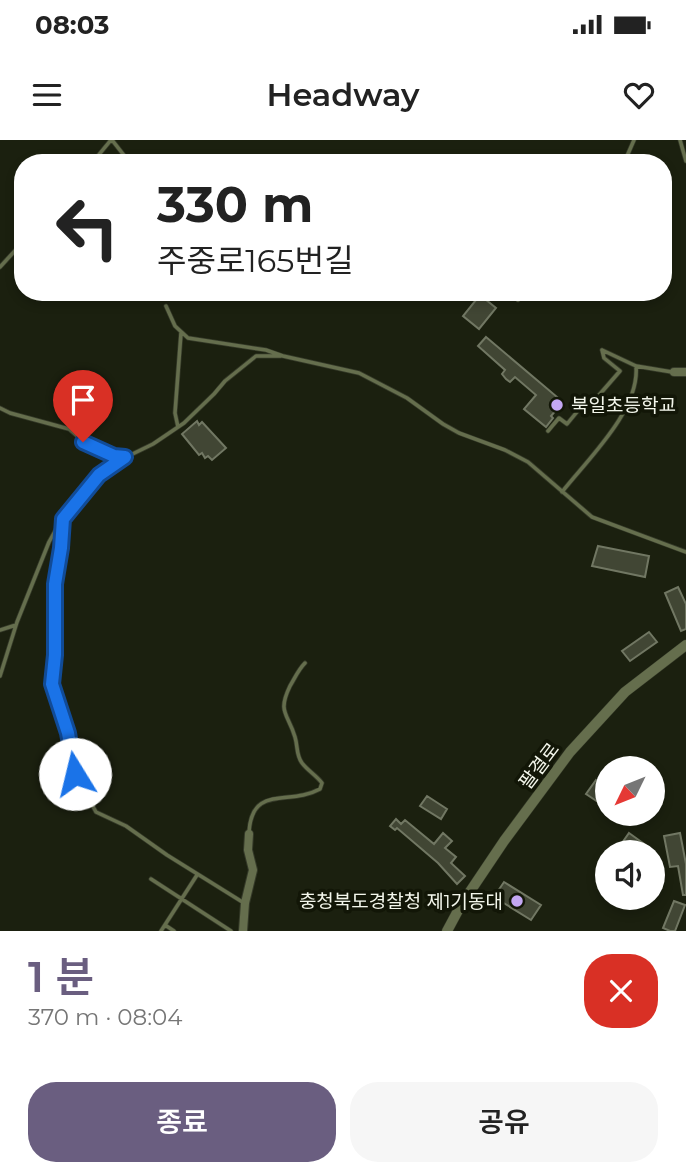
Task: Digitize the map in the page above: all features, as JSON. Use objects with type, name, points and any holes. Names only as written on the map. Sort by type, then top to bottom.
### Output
[{"type":"street","points":[[674,372],[686,372]]},
{"type":"street","name":"팔결로","points":[[447,931],[504,841],[570,752],[625,692],[686,645]]},
{"type":"street","points":[[243,931],[244,904],[253,870],[248,850],[248,834]]},
{"type":"lane","points":[[99,154],[111,140],[123,154]]},
{"type":"lane","points":[[680,140],[686,161]]},
{"type":"lane","points":[[0,267],[14,252]]},
{"type":"lane","points":[[166,306],[181,333],[175,413],[178,427]]},
{"type":"lane","points":[[181,333],[197,341],[266,350],[359,373],[407,398],[443,425],[528,462],[592,517],[686,552]]},
{"type":"lane","points":[[548,431],[559,418],[567,424],[581,407],[593,402],[620,371],[604,358],[602,350],[636,366],[674,372]]},
{"type":"lane","points":[[0,676],[16,625],[49,542],[63,519],[99,475],[178,427],[198,411],[225,381],[256,356],[283,356]]},
{"type":"lane","points":[[562,492],[624,412],[638,380],[636,366]]},
{"type":"lane","points":[[0,408],[68,429],[83,442],[125,457]]},
{"type":"lane","points":[[63,519],[55,584],[55,655],[52,684],[70,741],[75,774],[96,812],[126,826],[244,904]]},
{"type":"lane","points":[[0,630],[16,625]]},
{"type":"lane","points":[[248,834],[250,814],[258,805],[280,798],[303,796],[320,789],[322,783],[300,760],[297,742],[284,707],[284,699],[305,663]]},
{"type":"lane","points":[[161,931],[197,875]]},
{"type":"lane","points":[[151,879],[231,931]]},
{"type":"lane","points":[[165,925],[174,931]]},
{"type":"building","points":[[475,301],[487,301],[496,308],[479,329],[463,316]]},
{"type":"building","points":[[486,337],[563,402],[546,427],[524,409],[536,395],[515,377],[510,382],[506,379],[502,374],[505,370],[478,346]]},
{"type":"building","points":[[197,421],[199,425],[202,422],[226,448],[212,460],[208,456],[205,458],[202,453],[199,455],[182,434]]},
{"type":"building","points":[[598,546],[649,556],[645,577],[592,566]]},
{"type":"building","points":[[678,587],[686,604],[686,629],[681,631],[665,593]]},
{"type":"building","points":[[649,632],[657,642],[630,661],[622,651]]},
{"type":"building","points":[[595,781],[595,800],[586,794]]},
{"type":"building","points":[[427,796],[447,809],[441,819],[420,806]]},
{"type":"building","points":[[396,819],[401,824],[405,820],[434,844],[443,833],[452,841],[445,848],[456,857],[451,863],[465,876],[457,884],[438,863],[397,828],[395,830],[390,826]]},
{"type":"building","points":[[629,833],[639,840],[624,840]]},
{"type":"building","points":[[680,833],[686,864],[686,895],[683,895],[678,866],[670,867],[664,836]]},
{"type":"building","name":"충청북도경찰청 제1기동대","points":[[504,882],[541,905],[531,920],[494,897]]},
{"type":"building","points":[[674,901],[685,905],[675,931],[670,931],[663,928]]},
{"type":"place","name":"북일초등학교","points":[[557,405]]},
{"type":"place","name":"충청북도경찰청 제1기동대","points":[[517,901]]},
{"type":"route","points":[[75,774],[72,748],[52,684],[56,629],[55,584],[63,519],[99,475],[125,457],[114,456],[83,442]]}]
